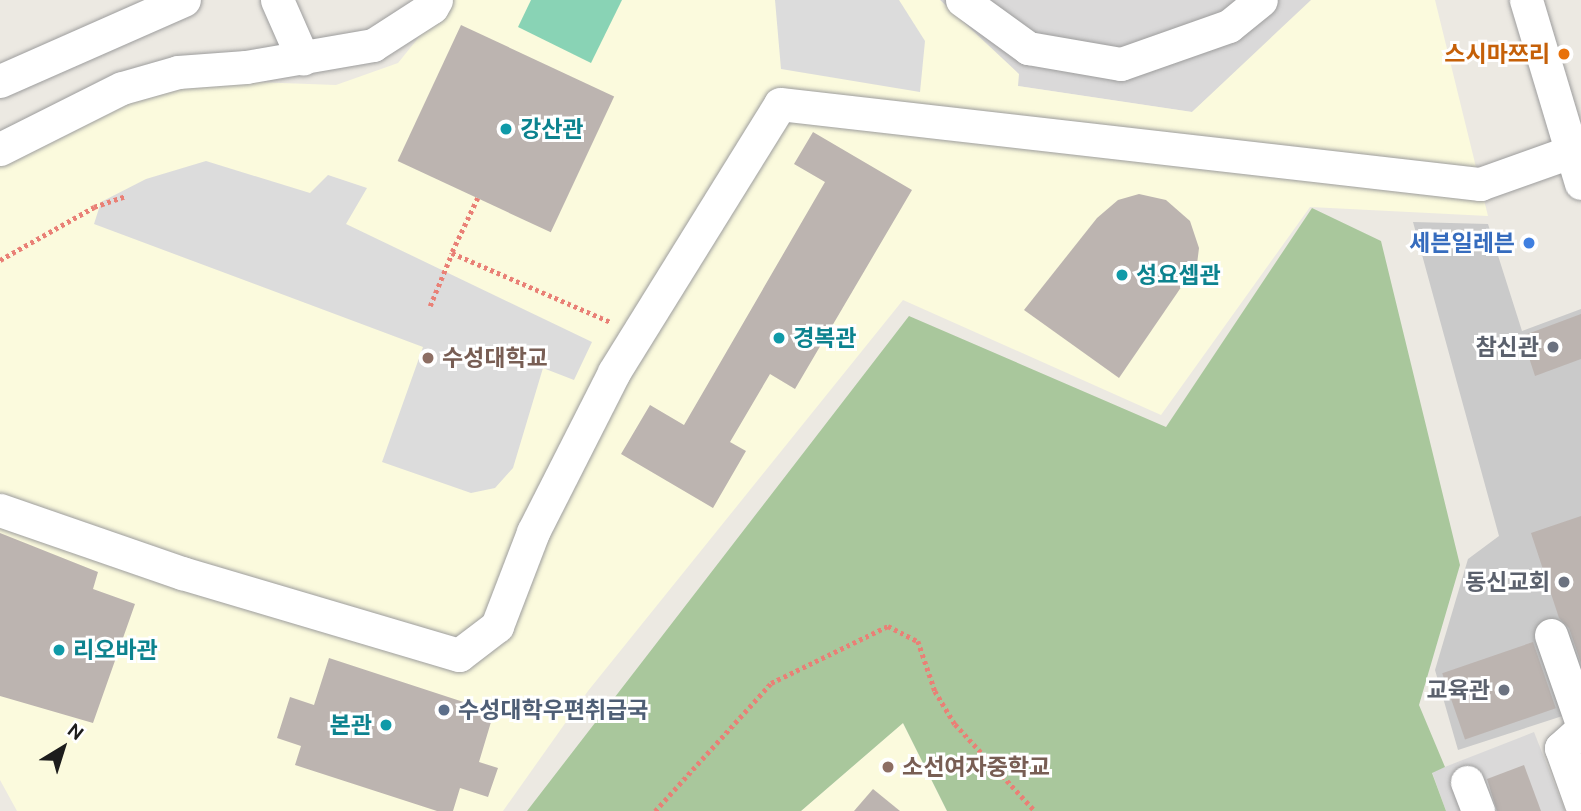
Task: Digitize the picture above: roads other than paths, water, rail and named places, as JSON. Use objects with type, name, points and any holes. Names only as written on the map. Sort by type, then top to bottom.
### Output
[{"type":"street","points":[[0,81],[184,0]]},
{"type":"street","points":[[277,0],[303,59]]},
{"type":"street","points":[[0,149],[122,88],[178,72],[303,59],[373,45],[432,7],[436,0]]},
{"type":"street","points":[[962,0],[1028,48],[1121,64],[1229,26],[1261,0]]},
{"type":"street","points":[[1526,0],[1576,150],[1581,183]]},
{"type":"street","points":[[0,510],[182,573],[459,655],[497,626],[533,532],[638,333],[780,104],[1480,184],[1576,150]]},
{"type":"street","points":[[1552,635],[1581,720]]},
{"type":"street","points":[[1581,730],[1562,748],[1581,804]]},
{"type":"place","name":"스시마쯔리","points":[[1564,54]]},
{"type":"place","name":"강산관","points":[[506,129]]},
{"type":"place","name":"세븐일레븐","points":[[1529,243]]},
{"type":"place","name":"성요셉관","points":[[1122,275]]},
{"type":"place","name":"경복관","points":[[779,338]]},
{"type":"place","name":"참신관","points":[[1553,347]]},
{"type":"place","name":"수성대학교","points":[[428,358]]},
{"type":"place","name":"동신교회","points":[[1564,582]]},
{"type":"place","name":"리오바관","points":[[59,650]]},
{"type":"place","name":"교육관","points":[[1504,690]]},
{"type":"place","name":"수성대학우편취급국","points":[[444,710]]},
{"type":"place","name":"본관","points":[[386,725]]},
{"type":"place","name":"소선여자중학교","points":[[888,767]]}]
